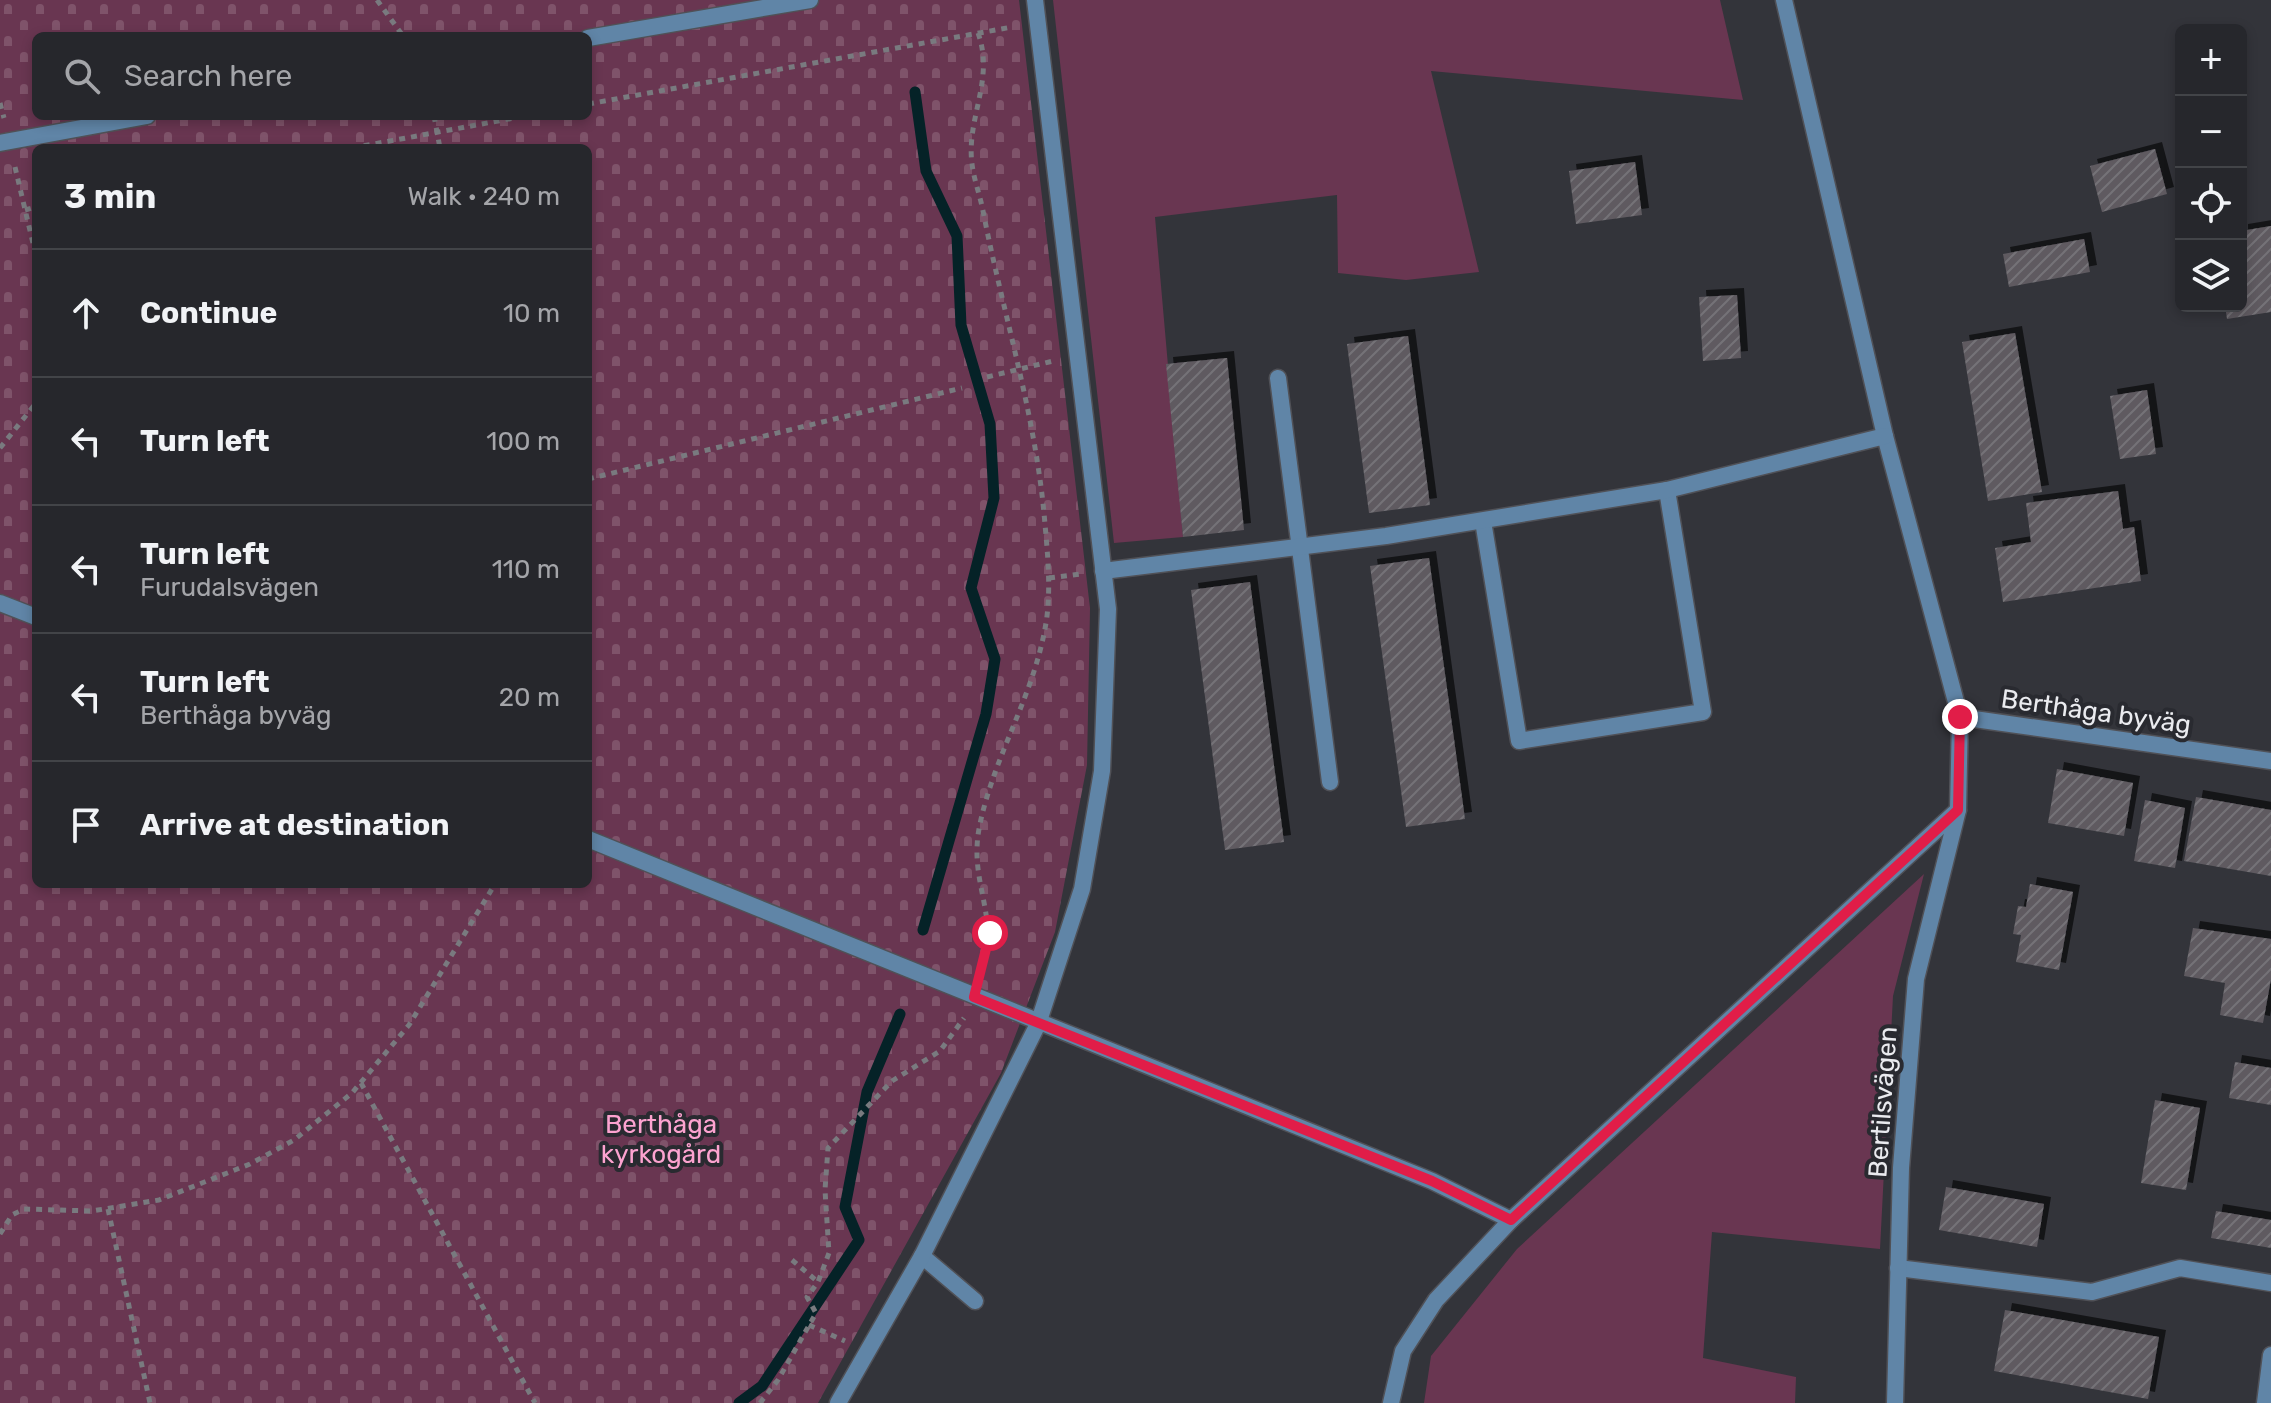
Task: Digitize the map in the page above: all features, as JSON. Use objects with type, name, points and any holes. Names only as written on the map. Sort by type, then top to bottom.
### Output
[{"type":"street","points":[[592,37],[810,0]]},
{"type":"street","points":[[838,1403],[922,1256],[1038,1024],[1082,889],[1102,771],[1108,609],[1035,0]]},
{"type":"street","points":[[1391,1403],[1403,1351],[1436,1300],[1511,1220],[1958,810],[1960,717],[1885,436],[1784,0]]},
{"type":"street","points":[[5,142],[125,120]]},
{"type":"street","points":[[1278,378],[1330,782]]},
{"type":"street","points":[[1103,571],[1483,521],[1667,490],[1885,436]]},
{"type":"street","points":[[1483,521],[1519,741],[1703,712],[1667,490]]},
{"type":"street","points":[[0,603],[32,615]]},
{"type":"street","name":"Berthåga byväg","points":[[1960,717],[2271,761]]},
{"type":"street","name":"Bertilsvägen","points":[[1895,1403],[1901,1168],[1916,979],[1958,810]]},
{"type":"street","points":[[592,841],[1038,1024],[1432,1181],[1511,1220]]},
{"type":"street","points":[[922,1256],[975,1301]]},
{"type":"street","points":[[1898,1268],[2092,1292],[2180,1268],[2271,1283]]},
{"type":"street","points":[[2265,1403],[2271,1355]]},
{"type":"path","points":[[377,0],[400,32]]},
{"type":"path","points":[[592,103],[1037,23]]},
{"type":"path","points":[[760,1403],[778,1380],[816,1313],[807,1297],[818,1282],[829,1253],[825,1190],[828,1148],[892,1081],[940,1051],[955,1035],[974,997],[990,939],[977,867],[978,833],[988,793],[1034,677],[1047,615],[1049,578],[1037,445],[997,284],[972,163],[973,132],[986,65],[978,33]]},
{"type":"path","points":[[435,120],[439,144]]},
{"type":"path","points":[[373,144],[503,120]]},
{"type":"path","points":[[5,142],[32,239]]},
{"type":"path","points":[[25,210],[32,208]]},
{"type":"path","points":[[987,377],[1020,369]]},
{"type":"path","points":[[592,478],[962,388]]},
{"type":"path","points":[[0,448],[32,408]]},
{"type":"path","points":[[0,1234],[12,1215],[24,1209],[108,1209],[159,1200],[250,1164],[321,1121],[361,1083],[409,1025],[493,888]]},
{"type":"path","points":[[361,1083],[535,1403]]},
{"type":"path","points":[[108,1209],[150,1403]]},
{"type":"path","points":[[792,1260],[818,1282]]},
{"type":"path","points":[[809,1325],[868,1351]]},
{"type":"green space","name":"Berthåga kyrkogård","points":[[0,0],[1019,0],[1090,608],[1087,765],[1055,932],[1001,1073],[818,1403],[0,1403]]},
{"type":"green space","points":[[1053,0],[1720,0],[1743,100],[1431,71],[1479,272],[1406,280],[1338,273],[1337,195],[1155,217],[1183,537],[1114,543]]},
{"type":"green space","points":[[1924,874],[1893,996],[1880,1249],[1712,1232],[1703,1358],[1796,1377],[1795,1403],[1424,1403],[1431,1356],[1517,1249]]},
{"type":"building","points":[[2155,149],[2167,194],[2102,212],[2090,166]]},
{"type":"building","points":[[1635,162],[1642,215],[1576,224],[1569,171]]},
{"type":"building","points":[[2271,226],[2271,312],[2227,319],[2226,312],[2247,312],[2247,230]]},
{"type":"building","points":[[2084,239],[2090,272],[2009,287],[2003,254]]},
{"type":"building","points":[[1737,295],[1741,358],[1703,361],[1699,297]]},
{"type":"building","points":[[2015,333],[2042,492],[1988,501],[1962,342]]},
{"type":"building","points":[[1408,336],[1430,505],[1369,513],[1347,344]]},
{"type":"building","points":[[1227,358],[1244,530],[1183,537],[1166,364]]},
{"type":"building","points":[[2147,390],[2156,454],[2120,459],[2110,396]]},
{"type":"building","points":[[2118,491],[2123,529],[2134,527],[2141,581],[2003,602],[1995,548],[2031,542],[2026,503]]},
{"type":"building","points":[[1429,558],[1465,819],[1406,827],[1370,566]]},
{"type":"building","points":[[1250,582],[1284,842],[1225,850],[1191,590]]},
{"type":"building","points":[[2057,769],[2133,783],[2124,836],[2048,823]]},
{"type":"building","points":[[2196,797],[2271,810],[2271,876],[2184,861]]},
{"type":"building","points":[[2145,800],[2185,808],[2175,868],[2134,861]]},
{"type":"building","points":[[2030,884],[2073,892],[2059,970],[2016,962],[2021,935],[2013,934],[2018,906],[2026,907]]},
{"type":"building","points":[[2193,928],[2271,939],[2271,979],[2263,1023],[2220,1015],[2225,983],[2184,976]]},
{"type":"building","points":[[2235,1062],[2271,1068],[2271,1105],[2229,1098]]},
{"type":"building","points":[[2155,1100],[2200,1108],[2186,1190],[2141,1183]]},
{"type":"building","points":[[1946,1187],[2044,1204],[2037,1247],[1939,1230]]},
{"type":"building","points":[[2216,1211],[2271,1220],[2271,1248],[2211,1238]]},
{"type":"building","points":[[2005,1310],[2159,1337],[2148,1399],[1994,1371]]},
{"type":"waterway","points":[[915,92],[926,171],[957,236],[961,325],[990,424],[994,498],[971,588],[995,659],[986,714],[923,930]]},
{"type":"waterway","points":[[739,1403],[762,1386],[859,1240],[845,1207],[867,1092],[900,1014]]},
{"type":"route","points":[[990,933],[990,947],[974,997],[1432,1181],[1511,1220],[1958,810],[1960,717]]}]
